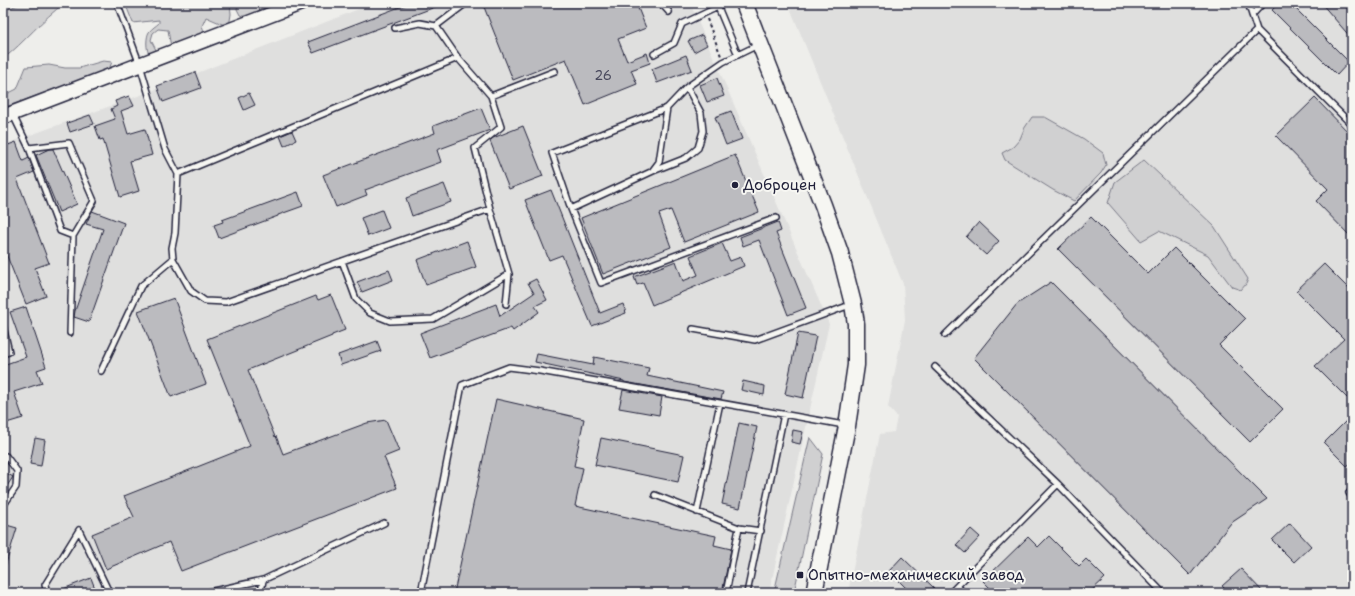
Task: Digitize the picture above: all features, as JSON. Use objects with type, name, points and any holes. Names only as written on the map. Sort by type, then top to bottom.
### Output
[{"type":"main road","points":[[744,3],[823,205],[840,253],[853,304],[856,324],[856,365],[847,426],[814,593]]},
{"type":"street","points":[[8,116],[301,3]]},
{"type":"lane","points":[[117,3],[140,65],[164,149],[178,174],[175,233],[172,248],[173,259],[191,292],[205,301],[226,302],[490,209]]},
{"type":"lane","points":[[436,26],[465,4],[469,3]]},
{"type":"lane","points":[[661,3],[669,12]]},
{"type":"lane","points":[[1248,3],[1257,30],[1352,125]]},
{"type":"lane","points":[[1252,15],[1263,3]]},
{"type":"lane","points":[[1348,3],[1352,7]]},
{"type":"lane","points":[[654,54],[674,43],[682,24],[718,7],[738,55]]},
{"type":"lane","points":[[395,28],[420,23],[436,26],[458,58],[491,96],[501,127],[475,148],[490,209],[509,274],[506,304]]},
{"type":"lane","points":[[945,335],[1257,30]]},
{"type":"lane","points":[[760,45],[724,62],[687,87],[667,108],[552,153],[571,209],[601,283],[776,218]]},
{"type":"lane","points":[[178,174],[458,58]]},
{"type":"lane","points":[[491,96],[555,71]]},
{"type":"lane","points":[[571,209],[653,171],[686,158],[698,148],[703,131],[701,113],[687,87]]},
{"type":"lane","points":[[653,171],[659,162],[667,108]]},
{"type":"lane","points":[[8,116],[29,148],[60,231],[73,236]]},
{"type":"lane","points":[[29,148],[69,143],[94,201],[73,236],[70,333]]},
{"type":"lane","points":[[101,371],[141,286],[173,259]]},
{"type":"lane","points":[[342,261],[356,299],[370,313],[390,322],[433,319],[509,274]]},
{"type":"lane","points":[[692,329],[755,340],[853,304]]},
{"type":"lane","points":[[3,326],[9,352],[3,354]]},
{"type":"lane","points":[[422,593],[462,385],[509,367],[847,426]]},
{"type":"lane","points":[[935,367],[1058,484],[1163,593]]},
{"type":"lane","points":[[697,512],[720,403]]},
{"type":"lane","points":[[747,593],[784,414]]},
{"type":"lane","points":[[3,456],[6,456],[17,471],[16,487],[3,506]]},
{"type":"lane","points":[[950,593],[1058,484]]},
{"type":"lane","points":[[655,495],[739,528],[761,531]]},
{"type":"lane","points":[[204,593],[263,580],[384,523]]},
{"type":"lane","points":[[726,593],[739,528]]},
{"type":"lane","points":[[48,593],[45,584],[79,530],[107,588],[111,593]]},
{"type":"lane","points":[[261,593],[263,580]]},
{"type":"lane","points":[[957,586],[964,593]]},
{"type":"path","points":[[704,13],[724,62]]},
{"type":"shaded area","points":[[22,3],[65,3],[3,59],[3,11]]},
{"type":"shaded area","points":[[125,3],[230,3],[231,14],[229,27],[206,17],[202,26],[207,38],[205,44],[185,39],[177,49],[171,47],[168,30],[158,29],[153,33],[151,40],[157,52],[149,54],[147,46],[148,34],[159,23],[159,20],[133,23]]},
{"type":"shaded area","points":[[238,3],[280,3],[260,14],[245,16],[240,15],[237,9]]},
{"type":"shaded area","points":[[374,3],[690,3],[829,324],[769,593],[3,593],[3,145],[149,92]]},
{"type":"shaded area","points":[[788,3],[1352,3],[1352,593],[848,593],[880,434],[894,432],[897,417],[888,407],[905,320],[903,284]]},
{"type":"shaded area","points":[[103,61],[112,62],[109,69],[3,108],[3,96],[17,89],[26,67],[49,65],[65,68],[79,68]]},
{"type":"shaded area","points":[[1032,117],[1045,117],[1084,139],[1103,153],[1106,165],[1101,173],[1074,201],[1053,190],[1005,160],[1002,153],[1013,147],[1020,139],[1024,129]]},
{"type":"shaded area","points":[[1144,160],[1214,226],[1248,279],[1241,290],[1232,287],[1208,255],[1159,231],[1141,241],[1108,203],[1115,182]]},
{"type":"shaded area","points":[[810,437],[823,454],[794,593],[774,593]]},
{"type":"building","points":[[410,3],[443,4],[313,53],[308,42]]},
{"type":"building","points":[[495,3],[636,3],[646,28],[618,39],[627,61],[647,53],[650,63],[631,70],[637,84],[585,105],[566,59],[513,80],[484,7]]},
{"type":"building","points":[[1279,3],[1290,3],[1349,62],[1337,75],[1272,10]]},
{"type":"building","points":[[1321,3],[1344,3],[1345,6],[1352,11],[1352,39]]},
{"type":"building","points":[[702,35],[707,45],[694,52],[688,41]]},
{"type":"building","points":[[686,55],[692,70],[657,83],[652,69]]},
{"type":"building","points":[[195,72],[201,88],[163,102],[157,86]]},
{"type":"building","points":[[717,78],[724,96],[707,102],[700,85]]},
{"type":"building","points":[[249,93],[255,105],[244,110],[239,98]]},
{"type":"building","points":[[129,96],[134,106],[121,111],[128,134],[145,129],[152,155],[130,161],[139,191],[120,197],[103,139],[100,140],[95,126],[115,119],[111,109],[117,106],[115,101]]},
{"type":"building","points":[[1315,98],[1352,136],[1352,238],[1316,201],[1328,189],[1276,136]]},
{"type":"building","points":[[481,108],[490,130],[437,150],[441,162],[365,190],[367,195],[336,207],[323,175],[435,133],[433,126]]},
{"type":"building","points":[[731,111],[742,139],[726,145],[715,117]]},
{"type":"building","points":[[90,115],[94,124],[70,132],[67,123]]},
{"type":"building","points":[[523,126],[543,176],[509,189],[490,141],[493,138]]},
{"type":"building","points":[[292,131],[296,140],[284,146],[280,136]]},
{"type":"building","points":[[16,142],[23,161],[29,158],[34,172],[17,179],[49,263],[35,268],[46,296],[26,304],[3,246],[3,147]]},
{"type":"building","points":[[49,149],[53,149],[77,204],[59,212],[36,155]]},
{"type":"building","points":[[735,155],[759,212],[684,242],[671,210],[659,214],[671,247],[603,274],[581,218]]},
{"type":"building","points":[[444,184],[451,202],[412,216],[406,198]]},
{"type":"building","points":[[551,190],[600,313],[623,304],[626,313],[592,326],[562,255],[549,260],[525,200]]},
{"type":"building","points":[[298,192],[303,206],[219,238],[214,225],[223,222],[222,220]]},
{"type":"building","points":[[382,210],[389,228],[368,236],[361,218]]},
{"type":"building","points":[[92,211],[124,223],[89,322],[74,317],[103,229],[86,224]]},
{"type":"building","points":[[1091,217],[1148,274],[1174,248],[1245,319],[1219,345],[1283,409],[1250,442],[1058,249]]},
{"type":"building","points":[[778,222],[781,231],[776,233],[806,308],[788,315],[759,240],[743,246],[740,237]]},
{"type":"building","points":[[979,222],[999,241],[986,255],[966,237]]},
{"type":"building","points":[[467,241],[476,267],[426,285],[417,260]]},
{"type":"building","points":[[722,243],[730,261],[741,257],[744,266],[652,305],[643,283],[637,285],[634,277],[676,261],[683,281],[698,275],[690,256]]},
{"type":"building","points":[[1324,264],[1352,292],[1352,393],[1347,398],[1315,366],[1344,339],[1296,291]]},
{"type":"building","points":[[389,270],[393,280],[362,292],[357,282]]},
{"type":"building","points":[[536,279],[547,300],[535,306],[539,312],[513,331],[511,328],[430,358],[420,333],[496,304],[500,316],[534,293],[528,283]]},
{"type":"building","points":[[1051,282],[1267,499],[1231,523],[1190,575],[974,358],[1017,304]]},
{"type":"building","points":[[331,295],[345,330],[248,370],[283,454],[367,423],[386,420],[399,451],[384,457],[397,488],[181,571],[169,542],[106,569],[92,534],[134,517],[124,496],[250,446],[207,339],[316,296],[318,300]]},
{"type":"building","points":[[174,298],[206,384],[171,397],[138,311]]},
{"type":"building","points":[[26,307],[46,367],[37,370],[42,383],[14,392],[23,418],[3,424],[3,365],[26,357],[10,312]]},
{"type":"building","points":[[798,333],[816,336],[803,398],[785,394]]},
{"type":"building","points":[[377,341],[381,351],[341,365],[338,355]]},
{"type":"building","points":[[537,354],[593,365],[594,357],[649,368],[647,376],[723,392],[721,399],[624,382],[535,362]]},
{"type":"building","points":[[743,381],[765,386],[764,395],[741,390]]},
{"type":"building","points":[[623,390],[662,397],[659,415],[619,408]]},
{"type":"building","points":[[496,399],[584,419],[574,466],[583,468],[575,506],[716,536],[714,545],[731,549],[722,593],[454,593]]},
{"type":"building","points":[[1352,415],[1352,462],[1347,466],[1324,443]]},
{"type":"building","points":[[739,423],[757,427],[740,508],[722,504]]},
{"type":"building","points":[[793,430],[803,432],[800,444],[791,442]]},
{"type":"building","points":[[35,438],[45,440],[41,466],[30,464]]},
{"type":"building","points":[[601,438],[684,455],[678,482],[595,465]]},
{"type":"building","points":[[3,471],[13,477],[3,492]]},
{"type":"building","points":[[1290,523],[1311,546],[1294,562],[1272,540]]},
{"type":"building","points":[[3,524],[17,528],[5,567],[3,566]]},
{"type":"building","points":[[971,529],[980,537],[965,553],[956,545]]},
{"type":"building","points":[[1049,536],[1079,566],[1086,559],[1105,578],[1089,593],[995,593],[983,581],[1028,537],[1038,547]]},
{"type":"building","points":[[902,557],[934,588],[930,593],[911,593],[889,571]]},
{"type":"building","points":[[1241,569],[1264,593],[1229,593],[1222,586]]},
{"type":"building","points":[[91,578],[96,591],[90,593],[53,593]]},
{"type":"place","name":"Доброцен","points":[[735,185]]},
{"type":"place","name":"Опытно-механический завод","points":[[800,575]]}]
